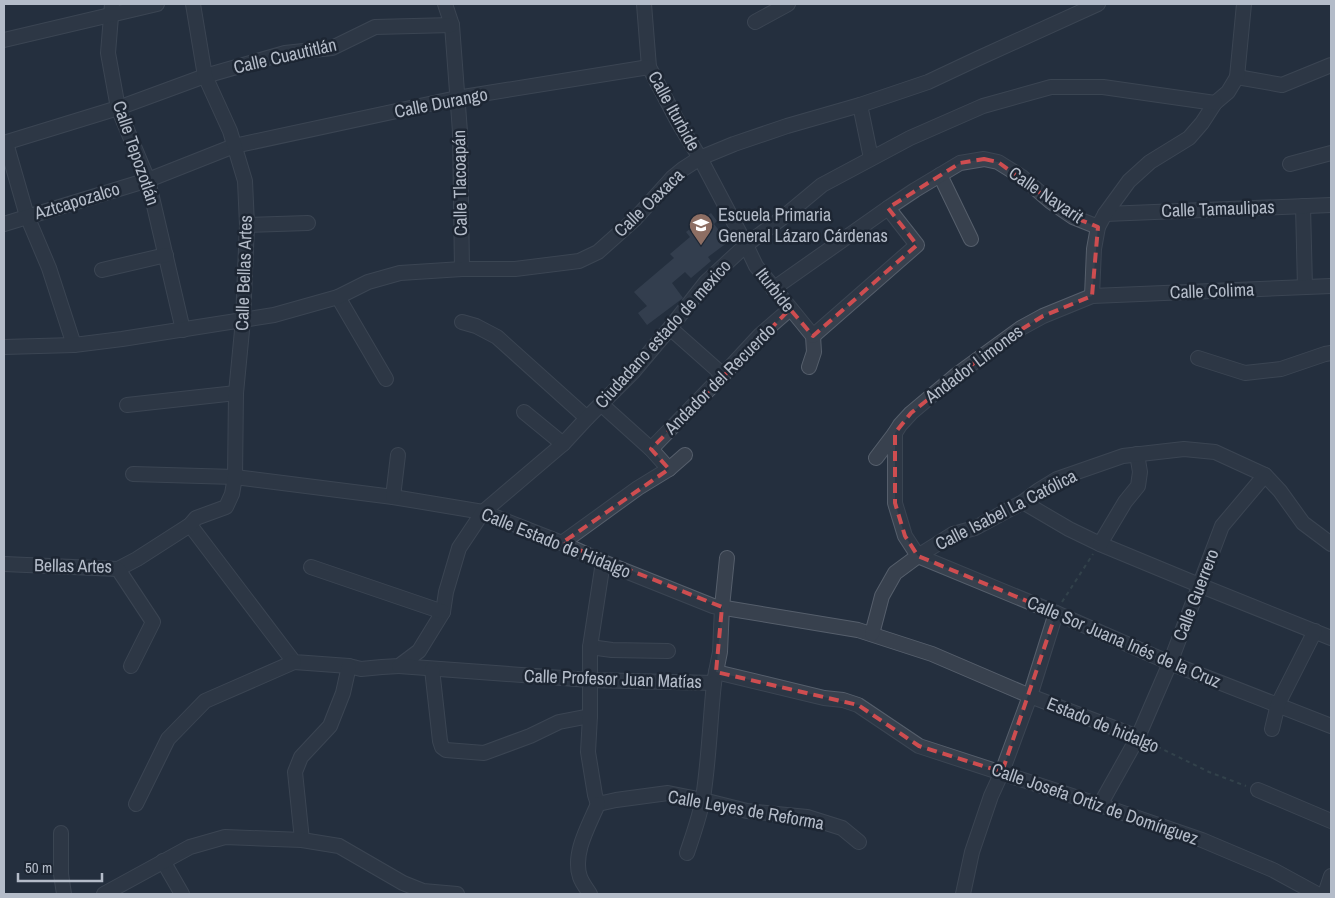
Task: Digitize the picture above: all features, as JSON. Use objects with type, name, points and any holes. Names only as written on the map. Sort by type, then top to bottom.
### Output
[{"type":"street","points":[[4,40],[111,10],[157,4]]},
{"type":"street","name":"Calle Bellas Artes","points":[[190,525],[196,518],[226,507],[232,494],[235,477],[236,393],[243,320],[247,225],[245,181],[230,131],[205,76],[193,4]]},
{"type":"street","name":"Calle Tlacoapán","points":[[445,4],[452,25],[460,132],[462,269]]},
{"type":"street","name":"Calle Iturbide","points":[[644,4],[649,67],[678,122],[700,158]]},
{"type":"street","points":[[755,22],[788,4]]},
{"type":"street","name":"Calle Oaxaca","points":[[4,348],[74,345],[274,316],[338,297],[368,282],[400,272],[515,269],[579,260],[598,252],[635,219],[672,178],[700,158],[787,126],[860,105],[928,82],[1098,4]]},
{"type":"street","points":[[1092,296],[1094,249],[1098,227],[1105,214],[1128,181],[1150,162],[1189,138],[1215,103],[1228,92],[1237,77],[1244,4]]},
{"type":"street","name":"Calle Tepozotlán","points":[[111,10],[108,53],[118,108],[148,180],[183,330]]},
{"type":"street","name":"Calle Cuautitlán","points":[[5,143],[118,108],[205,76],[285,53],[332,48],[375,27],[452,25]]},
{"type":"street","points":[[1237,77],[1282,85],[1331,65]]},
{"type":"street","name":"Calle Durango","points":[[234,146],[457,98],[649,67]]},
{"type":"street","name":"Ciudadano estado de mexico","points":[[399,666],[419,651],[443,612],[446,592],[459,548],[483,512],[563,444],[633,372],[706,282],[746,245],[822,185],[910,138],[983,106],[1051,87],[1103,88],[1215,103]]},
{"type":"street","points":[[860,105],[871,158]]},
{"type":"street","points":[[5,143],[28,216],[49,268],[74,345]]},
{"type":"street","name":"Aztcapozalco","points":[[4,224],[148,180],[234,146]]},
{"type":"street","points":[[1290,164],[1331,153]]},
{"type":"street","name":"Iturbide","points":[[700,158],[756,266],[813,336]]},
{"type":"street","name":"Calle Nayarit","points":[[774,289],[888,208],[940,175],[960,164],[984,159],[998,162],[1022,177],[1073,218],[1098,227]]},
{"type":"street","points":[[940,175],[971,239]]},
{"type":"street","name":"Calle Tamaulipas","points":[[1105,214],[1331,205]]},
{"type":"street","points":[[1303,206],[1305,287]]},
{"type":"street","points":[[809,367],[814,352],[813,336],[916,244],[888,208]]},
{"type":"street","points":[[247,225],[308,223]]},
{"type":"street","points":[[102,270],[166,255]]},
{"type":"street","name":"Calle Colima","points":[[1092,296],[1331,286]]},
{"type":"street","name":"Andador Limones","points":[[876,458],[900,424],[955,376],[1006,339],[1043,316],[1092,296]]},
{"type":"street","points":[[338,297],[386,378]]},
{"type":"street","name":"Andador del Recuerdo","points":[[651,449],[760,335],[790,309]]},
{"type":"street","points":[[462,322],[476,326],[497,337],[587,418]]},
{"type":"street","points":[[670,328],[723,375]]},
{"type":"street","points":[[1198,358],[1245,373],[1281,370],[1331,353]]},
{"type":"street","points":[[127,405],[236,393]]},
{"type":"street","points":[[601,404],[651,449],[669,469]]},
{"type":"street","points":[[524,412],[563,444]]},
{"type":"street","points":[[895,433],[895,503],[906,536],[918,556]]},
{"type":"street","name":"Calle Isabel La Católica","points":[[872,634],[882,596],[894,573],[953,534],[975,528],[1023,502],[1058,479],[1123,456],[1184,449],[1215,452],[1265,475],[1280,491],[1304,523],[1331,544]]},
{"type":"street","points":[[1100,544],[1125,502],[1138,486],[1140,472],[1137,454]]},
{"type":"street","points":[[562,543],[638,488],[669,469],[686,455]]},
{"type":"street","points":[[393,497],[398,456]]},
{"type":"street","name":"Calle Estado de Hidalgo","points":[[133,474],[235,477],[393,497],[483,512],[713,606],[858,630],[872,634]]},
{"type":"street","name":"Calle Guerrero","points":[[1100,805],[1138,737],[1170,663],[1222,526],[1265,475]]},
{"type":"street","points":[[1023,502],[1069,529],[1100,544],[1331,638]]},
{"type":"street","points":[[190,525],[294,662]]},
{"type":"street","name":"Bellas Artes","points":[[4,564],[118,569],[190,525]]},
{"type":"street","name":"Calle Sor Juana Inés de la Cruz","points":[[918,556],[1170,663],[1331,726]]},
{"type":"street","points":[[687,853],[703,800],[711,711],[720,652],[726,558]]},
{"type":"street","points":[[590,894],[580,879],[578,851],[598,804],[594,795],[588,752],[590,647],[603,562]]},
{"type":"street","points":[[311,567],[443,612]]},
{"type":"street","points":[[118,569],[153,622],[131,666]]},
{"type":"street","points":[[963,894],[972,852],[990,796],[1002,772],[1030,696],[1056,613]]},
{"type":"street","points":[[1272,729],[1278,704],[1315,631]]},
{"type":"street","name":"Estado de hidalgo","points":[[872,634],[932,654],[1030,696],[1138,737]]},
{"type":"street","points":[[590,647],[612,650],[668,651]]},
{"type":"street","points":[[136,804],[168,740],[205,701],[294,662],[349,666],[361,669],[399,666]]},
{"type":"street","points":[[302,840],[295,772],[301,757],[330,726],[344,693],[349,666]]},
{"type":"street","name":"Calle Profesor Juan Matías","points":[[399,666],[590,680],[715,678],[843,700],[858,705],[873,715]]},
{"type":"street","points":[[432,669],[440,741],[442,747],[446,750],[484,753],[530,736],[559,722],[590,716]]},
{"type":"street","name":"Calle Josefa Ortiz de Domínguez","points":[[873,715],[919,746],[1202,840],[1273,870],[1318,894]]},
{"type":"street","points":[[1258,790],[1331,821]]},
{"type":"street","name":"Calle Leyes de Reforma","points":[[598,804],[668,793],[747,811],[807,817],[842,828],[859,842]]},
{"type":"street","points":[[61,833],[60,874],[64,894]]},
{"type":"street","points":[[104,894],[190,847],[225,837],[302,840],[339,846],[423,893],[457,894]]},
{"type":"street","points":[[163,862],[182,894]]},
{"type":"street","points":[[1325,894],[1331,876]]},
{"type":"path","points":[[1056,613],[1100,544]]},
{"type":"path","name":"Estado de hidalgo","points":[[1138,737],[1209,772],[1258,790]]},
{"type":"highlighted area","points":[[984,159],[998,162],[1073,217],[1098,227],[1092,296],[1043,316],[998,344],[911,413],[895,433],[895,503],[905,536],[918,556],[1056,613],[1002,772],[919,746],[858,705],[716,672],[722,607],[562,543],[669,469],[651,449],[790,309],[813,336],[917,245],[888,208],[960,163]]},
{"type":"building","points":[[711,213],[717,221],[714,224],[728,242],[708,257],[711,261],[691,278],[685,272],[672,283],[683,298],[647,325],[638,313],[647,306],[634,292],[674,258],[670,254],[690,237],[686,232]]},
{"type":"place","name":"Escuela Primaria General Lázaro Cárdenas","points":[[701,246]]}]
